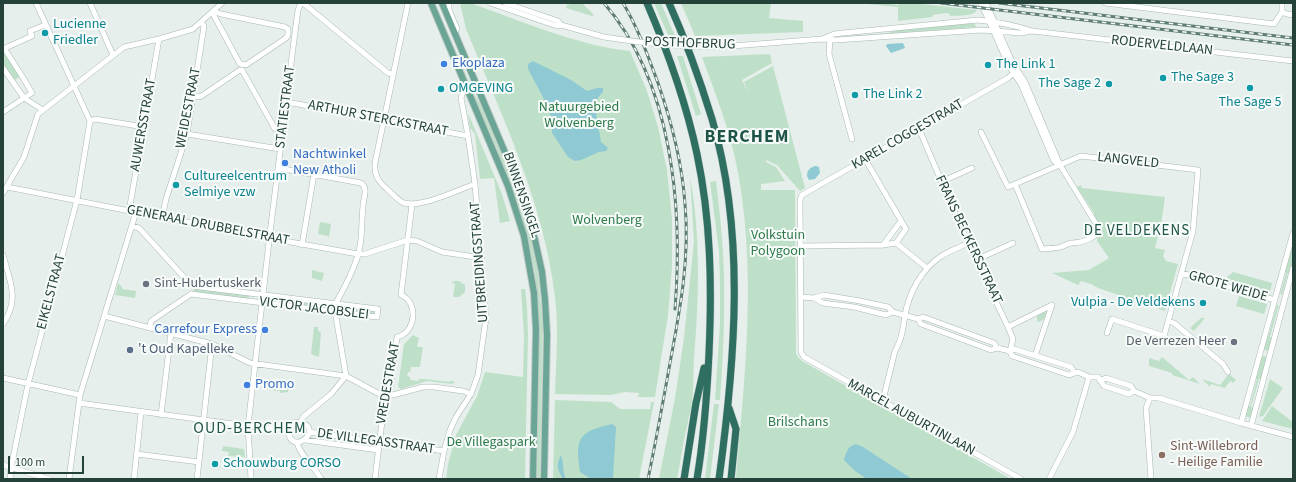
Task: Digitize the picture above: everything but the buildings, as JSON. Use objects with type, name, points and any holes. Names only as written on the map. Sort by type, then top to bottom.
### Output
[{"type":"highway","points":[[647,3],[678,83],[691,128],[702,179],[709,244],[711,312],[704,431],[697,479]]},
{"type":"highway","points":[[669,3],[691,57],[712,119],[727,197],[732,247],[734,306],[733,355],[719,479]]},
{"type":"highway","points":[[684,479],[696,403],[709,350]]},
{"type":"highway","points":[[728,404],[736,429],[731,479]]},
{"type":"main road","name":"BINNENSINGEL","points":[[431,3],[513,200],[524,236],[531,274],[536,330],[533,479]]},
{"type":"main road","name":"BINNENSINGEL","points":[[442,3],[517,181],[537,247],[544,291],[547,327],[544,479]]},
{"type":"street","points":[[36,3],[90,121],[95,119],[144,127]]},
{"type":"street","points":[[90,3],[113,55]]},
{"type":"street","points":[[3,193],[24,156],[38,114],[124,47],[193,29],[222,3]]},
{"type":"street","points":[[302,3],[388,72],[393,74]]},
{"type":"street","name":"STATIESTRAAT","points":[[250,479],[248,426],[262,295],[298,16],[302,3]]},
{"type":"street","points":[[408,3],[375,163],[376,177],[379,182],[402,202],[412,204],[426,202],[475,184]]},
{"type":"street","points":[[449,3],[449,10],[457,29],[454,32]]},
{"type":"street","name":"POSTHOFBRUG","points":[[490,3],[557,26],[561,24]]},
{"type":"street","name":"POSTHOFBRUG","points":[[505,3],[558,21],[561,24],[604,37],[664,45],[702,47],[732,46],[830,38],[979,30],[996,31]]},
{"type":"street","points":[[981,3],[991,19]]},
{"type":"street","points":[[981,132],[1008,187],[1015,184],[1042,249],[1060,248],[1072,243],[1077,244],[1095,236],[1098,232],[1098,227],[1060,165],[1054,161],[1041,126],[996,31],[986,3]]},
{"type":"street","points":[[1104,3],[1274,24],[1282,12],[1282,3]]},
{"type":"street","points":[[193,96],[200,97],[286,38],[289,31],[285,27],[213,12]]},
{"type":"street","points":[[213,12],[275,129],[283,130]]},
{"type":"street","points":[[1282,12],[1293,15]]},
{"type":"street","name":"POSTHOFBRUG","points":[[830,38],[843,32],[991,19]]},
{"type":"street","name":"RODERVELDLAAN","points":[[991,19],[1022,27],[1032,32]]},
{"type":"street","name":"WEIDESTRAAT","points":[[162,218],[166,199],[187,134],[204,26],[201,22]]},
{"type":"street","points":[[4,109],[32,93],[6,51],[3,49],[32,36],[30,32],[45,25]]},
{"type":"street","name":"RODERVELDLAAN","points":[[996,31],[1021,33],[1032,32],[1293,60]]},
{"type":"street","points":[[830,38],[829,54],[852,139]]},
{"type":"street","name":"AUWERSSTRAAT","points":[[129,211],[159,39]]},
{"type":"street","points":[[3,68],[24,98],[43,110]]},
{"type":"street","name":"KAREL COGGESTRAAT","points":[[800,246],[800,200],[802,195],[1008,78],[1015,72]]},
{"type":"street","name":"UITBREIDINGSTRAAT","points":[[439,479],[444,451],[452,424],[471,394],[478,375],[486,318],[475,184],[461,98],[465,85]]},
{"type":"street","name":"ARTHUR STERCKSTRAAT","points":[[287,102],[468,136]]},
{"type":"street","name":"EIKELSTRAAT","points":[[10,479],[28,384],[77,200],[90,121]]},
{"type":"street","name":"FRANS BECKERSSTRAAT","points":[[919,129],[968,243],[1008,326],[1013,339],[1010,351]]},
{"type":"street","points":[[187,134],[280,149]]},
{"type":"street","name":"LANGVELD","points":[[1015,184],[1081,156],[1198,170],[1193,230],[1181,273]]},
{"type":"street","points":[[865,159],[906,229],[896,243],[883,245],[800,246],[801,297],[814,298],[824,295],[888,307],[892,312],[918,319],[921,324],[991,350],[997,348],[1010,351],[1014,349],[1071,367],[1074,372]]},
{"type":"street","points":[[278,168],[361,183],[365,190],[363,227],[357,260],[336,303]]},
{"type":"street","points":[[941,182],[972,168]]},
{"type":"street","points":[[302,245],[314,174]]},
{"type":"street","name":"GENERAAL DRUBBELSTRAAT","points":[[7,187],[269,239],[358,254],[365,254],[408,240]]},
{"type":"street","name":"VREDESTRAAT","points":[[375,479],[379,443],[397,337],[405,334],[408,330],[412,317],[412,306],[409,300],[401,295],[412,204]]},
{"type":"street","points":[[69,479],[80,395],[136,212]]},
{"type":"street","points":[[883,245],[901,221]]},
{"type":"street","points":[[132,226],[138,228],[192,286],[191,294],[151,321],[150,328]]},
{"type":"street","points":[[1241,424],[1292,242],[1293,233]]},
{"type":"street","points":[[408,240],[417,241],[442,252],[482,258]]},
{"type":"street","points":[[896,243],[927,268]]},
{"type":"street","points":[[880,400],[884,396],[895,351],[898,346],[905,322],[905,315],[917,282],[927,268],[940,257],[968,243]]},
{"type":"street","points":[[976,260],[1014,243]]},
{"type":"street","points":[[3,255],[12,288],[13,301],[10,312],[3,324]]},
{"type":"street","points":[[1251,426],[1293,268]]},
{"type":"street","points":[[1107,333],[1112,319],[1164,336],[1181,273]]},
{"type":"street","name":"GROTE WEIDE","points":[[1181,273],[1275,300]]},
{"type":"street","name":"VICTOR JACOBSLEI","points":[[191,294],[377,317],[378,309],[192,286]]},
{"type":"street","name":"MARCEL AUBURTINLAAN","points":[[801,297],[802,355],[806,359],[1021,479]]},
{"type":"street","points":[[814,298],[823,303],[886,315],[892,312]]},
{"type":"street","points":[[1008,326],[1052,305],[1035,356]]},
{"type":"street","points":[[288,430],[293,423],[301,422],[303,417],[331,394],[346,376],[335,311]]},
{"type":"street","points":[[104,316],[212,344],[250,363],[346,376],[387,397],[423,387],[463,391],[471,394]]},
{"type":"street","points":[[918,319],[923,316],[946,324],[994,343],[997,348]]},
{"type":"street","points":[[1168,321],[1174,323],[1223,364],[1228,372]]},
{"type":"street","points":[[161,415],[171,333]]},
{"type":"street","points":[[197,479],[212,344]]},
{"type":"street","points":[[1010,351],[1012,356],[1069,375],[1074,372],[1078,372],[1089,377],[1094,376],[1098,378],[1104,386],[1129,394],[1134,391]]},
{"type":"street","points":[[1261,352],[1269,354]]},
{"type":"street","points":[[1049,479],[1073,432],[1089,377]]},
{"type":"street","points":[[3,378],[80,395]]},
{"type":"street","points":[[1100,381],[1106,378],[1131,386],[1134,391],[1150,398],[1159,398],[1241,424],[1293,437]]},
{"type":"street","points":[[1150,398],[1146,408],[1151,479]]},
{"type":"street","points":[[79,404],[288,430]]},
{"type":"street","points":[[134,479],[141,412]]},
{"type":"street","name":"DE VILLEGASSTRAAT","points":[[301,422],[308,427],[309,432],[305,440]]},
{"type":"street","points":[[288,430],[290,437],[296,442],[298,450],[321,479]]},
{"type":"street","name":"DE VILLEGASSTRAAT","points":[[309,432],[444,451]]},
{"type":"street","name":"DE VILLEGASSTRAAT","points":[[296,442],[305,440],[378,450]]},
{"type":"street","points":[[137,454],[199,462]]},
{"type":"street","points":[[3,465],[49,479]]},
{"type":"green space","name":"Natuurgebied Wolvenberg","points":[[460,3],[470,3],[529,25],[589,44],[630,51],[647,91],[658,127],[667,170],[672,219],[672,267],[668,315],[655,397],[638,397],[639,393],[625,392],[611,395],[555,394],[557,321],[555,297],[542,228],[520,160],[466,29]]},
{"type":"green space","points":[[570,3],[582,3],[594,15],[592,16],[566,8],[567,4],[569,5]]},
{"type":"green space","points":[[654,3],[661,3],[675,36],[668,35]]},
{"type":"green space","points":[[681,3],[771,3],[769,18],[803,21],[803,32],[695,36]]},
{"type":"green space","points":[[857,3],[899,5],[899,3],[912,3],[977,10],[972,14],[965,15],[950,16],[950,14],[946,13],[933,15],[932,17],[898,21],[898,7]]},
{"type":"green space","points":[[435,5],[475,95],[480,103],[519,196],[537,265],[543,324],[540,479],[537,479],[539,314],[535,273],[527,236],[516,201],[501,163]]},
{"type":"green space","points":[[974,23],[976,27],[848,36],[889,33],[895,29]]},
{"type":"green space","points":[[3,50],[21,76],[13,81],[3,67]]},
{"type":"green space","points":[[770,54],[772,63],[742,80],[749,94],[744,82],[773,66],[805,188],[800,191],[777,165],[766,160],[766,162],[776,167],[785,181],[761,184],[761,190],[795,190],[796,354],[802,361],[1011,479],[736,479],[748,318],[746,238],[742,198],[732,145],[716,94],[702,57]]},
{"type":"green space","points":[[677,56],[683,56],[701,114],[696,116]]},
{"type":"green space","points":[[468,113],[502,194],[510,221],[500,223],[494,178],[480,179],[475,134],[470,128]]},
{"type":"green space","points":[[690,177],[696,222],[698,268],[692,404],[677,479],[659,479],[675,398],[684,338],[692,261],[694,241]]},
{"type":"green space","points":[[716,181],[724,275],[724,338],[720,400],[715,400],[720,324],[719,251],[710,182]]},
{"type":"green space","points":[[1081,185],[1082,188],[1165,197],[1161,225],[1155,248],[1165,250],[1163,256],[1166,261],[1178,264],[1165,311],[1081,281],[1078,285],[1052,273],[1089,270],[1109,258],[1097,241],[1097,238],[1101,232],[1101,227],[1094,216],[1094,213],[1077,187]]},
{"type":"green space","points":[[320,222],[331,224],[329,238],[328,236],[318,234]]},
{"type":"green space","points":[[1293,245],[1293,262],[1290,273],[1288,273],[1282,295],[1280,294],[1286,273],[1284,272]]},
{"type":"green space","points":[[312,270],[324,273],[322,281],[312,278]]},
{"type":"green space","points":[[1233,272],[1272,283],[1269,296],[1261,292],[1224,283],[1225,279]]},
{"type":"green space","points":[[459,281],[465,285],[465,292],[459,297],[453,297],[455,284],[451,283]]},
{"type":"green space","points":[[118,283],[122,289],[136,291],[135,298],[115,295]]},
{"type":"green space","points":[[195,287],[249,294],[249,299],[194,292]]},
{"type":"green space","name":"De Villegaspark","points":[[521,289],[525,289],[528,335],[525,479],[446,479],[448,464],[456,435],[477,396],[485,372],[523,377],[524,336]]},
{"type":"green space","points":[[1239,296],[1267,304],[1264,314],[1236,306]]},
{"type":"green space","points":[[277,298],[326,304],[325,308],[277,302]]},
{"type":"green space","points":[[1277,305],[1279,305],[1270,337],[1273,338],[1269,350],[1266,351],[1264,349],[1266,336],[1268,337]]},
{"type":"green space","points":[[348,307],[373,311],[374,314],[347,311]]},
{"type":"green space","points":[[1044,312],[1047,313],[1046,318],[1039,322],[1037,321],[1037,316]]},
{"type":"green space","points":[[1201,318],[1205,318],[1194,331],[1190,328]]},
{"type":"green space","points":[[314,327],[318,327],[318,331],[321,332],[319,357],[311,354]]},
{"type":"green space","points":[[413,335],[419,338],[417,346],[423,347],[420,366],[411,367],[410,372],[408,372],[407,376],[410,377],[410,380],[418,381],[419,379],[424,379],[450,382],[454,381],[453,384],[427,381],[401,389],[398,387],[404,344]]},
{"type":"green space","points":[[1264,356],[1267,358],[1251,407],[1254,408],[1251,418],[1245,416],[1247,406],[1250,406],[1257,379],[1255,378],[1261,357]]},
{"type":"green space","points":[[1162,357],[1189,380],[1193,377],[1200,384],[1149,366],[1149,358],[1159,361]]},
{"type":"green space","points":[[1229,374],[1236,380],[1233,383],[1230,381],[1225,388],[1211,384],[1210,387],[1202,379],[1220,385]]},
{"type":"green space","points":[[1270,379],[1283,388],[1263,416],[1259,417]]},
{"type":"green space","points":[[270,384],[289,386],[288,392],[280,393],[280,391],[269,390]]},
{"type":"green space","points":[[555,400],[611,402],[620,409],[650,409],[651,402],[654,402],[639,479],[553,479]]},
{"type":"green space","points":[[714,404],[719,404],[710,479],[705,479]]},
{"type":"green space","points":[[1272,406],[1293,422],[1293,429],[1262,421]]},
{"type":"green space","points":[[223,446],[244,449],[245,457],[228,456],[229,452],[222,451]]},
{"type":"water","points":[[903,43],[905,48],[891,53],[886,46],[887,44]]},
{"type":"water","points":[[533,61],[571,80],[587,91],[603,88],[603,92],[596,100],[595,107],[601,142],[608,148],[606,151],[575,161],[568,157],[552,133],[552,119],[543,97],[528,69],[528,64]]},
{"type":"water","points":[[816,166],[819,167],[820,173],[815,179],[809,180],[807,176],[808,170]]},
{"type":"water","points":[[612,424],[616,427],[613,479],[591,479],[580,472],[578,451],[581,438],[592,430]]},
{"type":"water","points":[[856,444],[912,479],[867,479],[855,471],[844,460],[851,446]]},
{"type":"water","points":[[561,455],[566,479],[563,479],[558,470],[558,462]]},
{"type":"railway","points":[[604,3],[627,35],[645,70],[659,108],[668,148],[674,189],[677,230],[675,309]]},
{"type":"railway","points":[[623,3],[642,42],[668,113],[676,143],[684,188],[685,204],[686,244],[683,284],[648,479]]},
{"type":"railway","points":[[941,3],[1293,45]]},
{"type":"railway","points":[[999,3],[1293,38]]},
{"type":"place","name":"Lucienne Friedler","points":[[45,33]]},
{"type":"place","name":"Ekoplaza","points":[[444,64]]},
{"type":"place","name":"The Link 1","points":[[988,65]]},
{"type":"place","name":"The Sage 3","points":[[1163,78]]},
{"type":"place","name":"The Sage 2","points":[[1109,84]]},
{"type":"place","name":"The Sage 5","points":[[1250,88]]},
{"type":"place","name":"OMGEVING","points":[[441,89]]},
{"type":"place","name":"The Link 2","points":[[855,95]]},
{"type":"place","name":"Nachtwinkel New Atholi","points":[[285,163]]},
{"type":"place","name":"Cultureelcentrum Selmiye vzw","points":[[176,185]]},
{"type":"place","name":"Sint-Hubertuskerk","points":[[146,284]]},
{"type":"place","name":"Vulpia - De Veldekens","points":[[1203,303]]},
{"type":"place","name":"Carrefour Express","points":[[265,330]]},
{"type":"place","name":"De Verrezen Heer","points":[[1234,342]]},
{"type":"place","name":"'t Oud Kapelleke","points":[[130,350]]},
{"type":"place","name":"Promo","points":[[247,385]]},
{"type":"place","name":"Sint-Willebrord - Heilige Familie","points":[[1162,455]]},
{"type":"place","name":"Schouwburg CORSO","points":[[215,464]]},
{"type":"district","name":"BERCHEM","points":[[747,138]]},
{"type":"district","name":"DE VELDEKENS","points":[[1137,232]]},
{"type":"district","name":"OUD-BERCHEM","points":[[250,429]]},
{"type":"park label","name":"Wolvenberg","points":[[607,221]]},
{"type":"park label","name":"Volkstuin Polygoon","points":[[778,244]]},
{"type":"park label","name":"Brilschans","points":[[798,423]]}]
